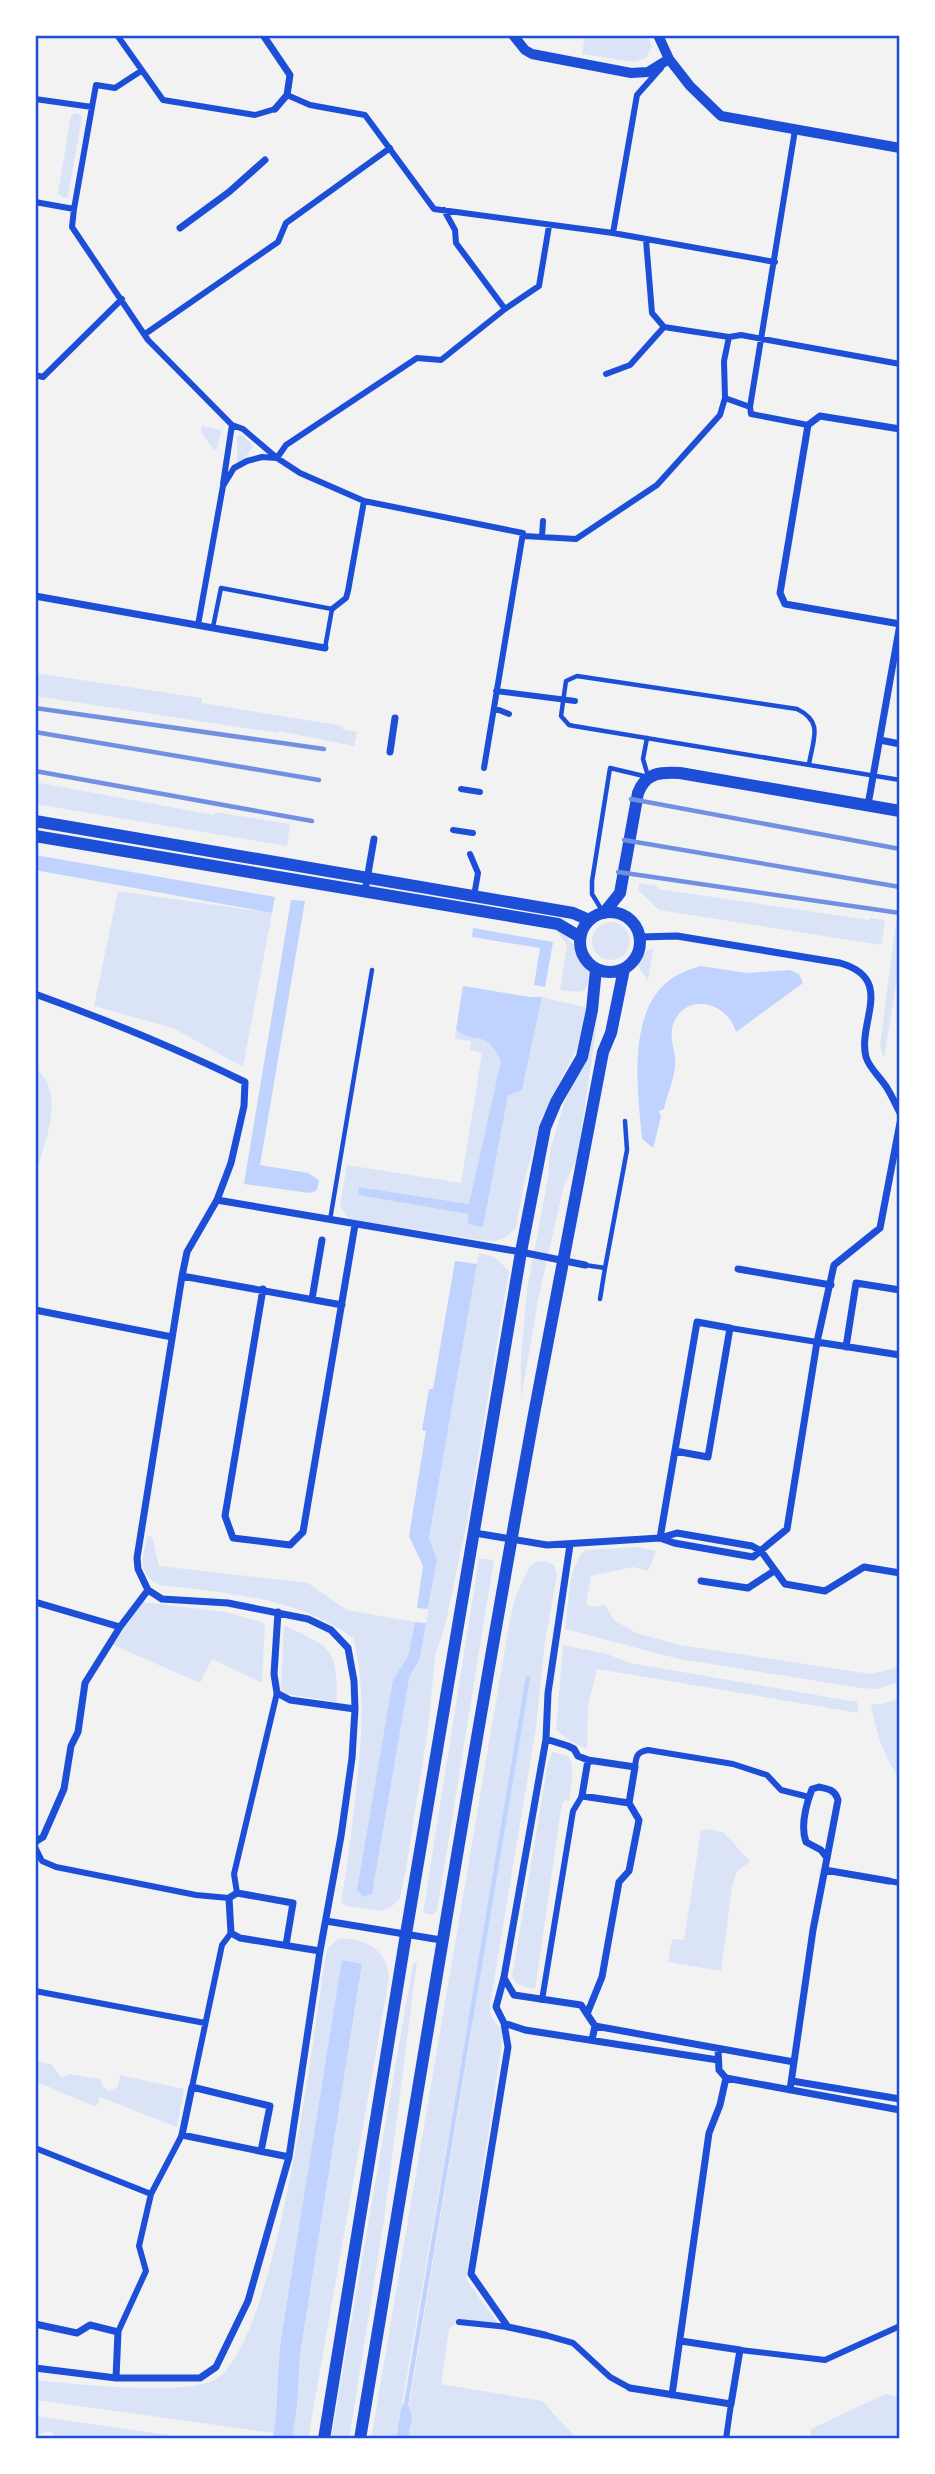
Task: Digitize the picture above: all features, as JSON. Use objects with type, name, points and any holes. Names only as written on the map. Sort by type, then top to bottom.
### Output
[{"type":"main road","points":[[626,916],[620,893],[638,793],[641,785],[654,773],[680,773],[900,811]]},
{"type":"main road","points":[[35,821],[573,913],[589,920]]},
{"type":"main road","points":[[35,836],[558,924],[580,937]]},
{"type":"main road","points":[[604,912],[626,916],[635,924],[640,937],[638,956],[624,970],[615,972],[596,969],[583,955],[580,937],[589,920],[604,912],[620,893]]},
{"type":"main road","points":[[324,2439],[521,1252],[545,1128],[556,1101],[582,1057],[592,1010],[596,969]]},
{"type":"main road","points":[[360,2439],[441,1940],[562,1261],[576,1201],[603,1052],[611,1033],[624,970]]},
{"type":"street","points":[[117,35],[163,100],[255,115],[275,109],[287,95],[290,75],[263,35]]},
{"type":"street","points":[[513,35],[525,50],[539,56],[631,73],[648,72],[669,59]]},
{"type":"street","points":[[658,35],[669,59],[690,86],[721,116],[900,148]]},
{"type":"street","points":[[612,233],[637,95],[669,59]]},
{"type":"street","points":[[141,71],[115,88],[96,85],[72,227],[145,334],[232,425],[243,429],[277,458],[311,478],[364,501],[524,534],[576,539],[657,485],[720,415],[725,398],[724,361],[729,337]]},
{"type":"street","points":[[287,95],[310,105],[365,114],[434,209],[612,233],[775,262]]},
{"type":"street","points":[[35,99],[92,107]]},
{"type":"street","points":[[794,130],[750,407],[751,414],[808,425]]},
{"type":"street","points":[[145,334],[278,242],[286,223],[390,148]]},
{"type":"street","points":[[180,228],[229,192],[265,160]]},
{"type":"street","points":[[35,202],[75,209]]},
{"type":"street","points":[[444,211],[455,230],[456,243],[505,309]]},
{"type":"street","points":[[277,458],[286,445],[417,358],[441,360],[505,309],[539,286],[550,226]]},
{"type":"street","points":[[646,240],[652,313],[664,327],[729,337],[740,335],[900,364]]},
{"type":"street","points":[[35,375],[43,377],[122,299]]},
{"type":"street","points":[[606,374],[630,365],[664,327]]},
{"type":"street","points":[[725,398],[750,407]]},
{"type":"street","points":[[869,805],[900,624],[785,604],[780,593],[808,425],[820,416],[900,429]]},
{"type":"street","points":[[198,625],[232,425]]},
{"type":"street","points":[[223,486],[234,468],[247,461],[262,457],[277,458]]},
{"type":"street","points":[[332,608],[346,598],[364,501]]},
{"type":"street","points":[[542,537],[543,521]]},
{"type":"street","points":[[484,768],[524,534]]},
{"type":"street","points":[[35,596],[325,648]]},
{"type":"street","points":[[496,691],[575,701]]},
{"type":"street","points":[[494,708],[509,714]]},
{"type":"street","points":[[390,752],[395,718]]},
{"type":"street","points":[[880,740],[900,744]]},
{"type":"street","points":[[461,789],[480,792]]},
{"type":"street","points":[[453,830],[473,833]]},
{"type":"street","points":[[365,891],[374,839]]},
{"type":"street","points":[[470,855],[478,873],[472,910]]},
{"type":"street","points":[[640,937],[677,936],[841,963],[854,968],[864,977],[872,995],[865,1040],[866,1059],[888,1088],[900,1113]]},
{"type":"street","points":[[35,994],[113,1021],[244,1082],[244,1106],[231,1163],[217,1200],[187,1252],[137,1558],[138,1569],[148,1590],[162,1599],[228,1602],[308,1619],[331,1630],[348,1648],[355,1681],[350,1771],[289,2157],[248,2301],[216,2367],[200,2378],[116,2378],[35,2368]]},
{"type":"street","points":[[475,1533],[547,1545],[660,1538],[753,1557],[787,1529],[817,1342],[834,1265],[880,1228],[900,1123]]},
{"type":"street","points":[[217,1200],[585,1265]]},
{"type":"street","points":[[263,1289],[225,1516],[233,1538],[289,1545],[303,1532],[355,1225]]},
{"type":"street","points":[[312,1299],[322,1240]]},
{"type":"street","points":[[738,1269],[831,1285]]},
{"type":"street","points":[[183,1276],[342,1305]]},
{"type":"street","points":[[846,1347],[856,1283],[900,1290]]},
{"type":"street","points":[[35,1310],[172,1337]]},
{"type":"street","points":[[660,1538],[697,1322],[900,1355]]},
{"type":"street","points":[[675,1451],[708,1457],[730,1328]]},
{"type":"street","points":[[509,2327],[471,2274],[508,2047],[504,2023],[496,2007],[504,1977],[546,1738],[552,1667],[570,1545]]},
{"type":"street","points":[[761,1551],[785,1584],[825,1591],[864,1567],[900,1573]]},
{"type":"street","points":[[701,1581],[748,1588],[774,1571]]},
{"type":"street","points":[[148,1590],[120,1628],[85,1684],[78,1731],[71,1746],[64,1789],[47,1830],[35,1844],[42,1861],[56,1867],[197,1895],[229,1898],[237,1893],[293,1903],[286,1945]]},
{"type":"street","points":[[35,1602],[120,1628]]},
{"type":"street","points":[[237,1893],[234,1874],[277,1693],[274,1674],[278,1612]]},
{"type":"street","points":[[277,1693],[290,1700],[355,1709]]},
{"type":"street","points":[[546,1738],[574,1749],[578,1756],[588,1760],[635,1767]]},
{"type":"street","points":[[587,2014],[602,1977],[619,1882],[629,1871],[639,1820],[629,1803],[636,1757],[641,1751],[733,1764],[766,1775],[781,1790],[809,1797]]},
{"type":"street","points":[[542,2000],[573,1811],[582,1796],[588,1760]]},
{"type":"street","points":[[790,2090],[813,1930],[825,1870],[838,1800],[836,1793],[819,1787],[812,1789],[802,1832],[806,1842],[821,1850],[827,1858]]},
{"type":"street","points":[[582,1796],[629,1803]]},
{"type":"street","points":[[825,1870],[900,1883]]},
{"type":"street","points":[[116,2378],[118,2332],[146,2271],[139,2246],[151,2194],[182,2135],[222,1945],[231,1933],[229,1898]]},
{"type":"street","points":[[326,1921],[441,1940]]},
{"type":"street","points":[[231,1933],[240,1938],[320,1951]]},
{"type":"street","points":[[504,1977],[514,1995],[580,2005],[595,2026],[794,2062]]},
{"type":"street","points":[[35,1991],[205,2023]]},
{"type":"street","points":[[504,2023],[524,2030],[718,2060]]},
{"type":"street","points":[[592,2040],[595,2026]]},
{"type":"street","points":[[718,2049],[719,2070],[726,2078],[900,2110]]},
{"type":"street","points":[[672,2395],[709,2133],[720,2105],[726,2078]]},
{"type":"street","points":[[792,2081],[900,2099]]},
{"type":"street","points":[[192,2087],[270,2106],[261,2151]]},
{"type":"street","points":[[182,2135],[289,2157]]},
{"type":"street","points":[[35,2148],[151,2194]]},
{"type":"street","points":[[459,2322],[509,2327],[573,2343],[610,2377],[630,2388],[731,2404]]},
{"type":"street","points":[[35,2324],[77,2333],[90,2325],[118,2332]]},
{"type":"street","points":[[681,2341],[825,2360],[900,2326]]},
{"type":"street","points":[[726,2439],[740,2350]]},
{"type":"lane","points":[[213,627],[221,588],[332,608],[325,648]]},
{"type":"lane","points":[[809,764],[814,722],[809,715],[797,709],[577,676],[566,681],[561,716],[569,725],[900,780]]},
{"type":"lane","points":[[647,738],[643,759],[649,777]]},
{"type":"lane","points":[[604,912],[592,894],[592,881],[610,768],[649,777]]},
{"type":"lane","points":[[330,1221],[372,971]]},
{"type":"lane","points":[[600,1299],[627,1150],[625,1121]]},
{"type":"lane","points":[[585,1265],[605,1268]]},
{"type":"shaded area","points":[[585,35],[648,35],[652,46],[646,58],[635,62],[582,54]]},
{"type":"shaded area","points":[[75,113],[82,118],[68,196],[65,198],[58,194],[71,115]]},
{"type":"shaded area","points":[[202,426],[221,430],[217,450],[213,449],[201,431]]},
{"type":"shaded area","points":[[241,434],[253,447],[241,463],[237,464],[237,437]]},
{"type":"shaded area","points":[[35,673],[202,698],[202,703],[343,726],[342,729],[357,732],[354,746],[279,731],[278,733],[35,696]]},
{"type":"shaded area","points":[[35,782],[214,815],[215,812],[290,824],[287,846],[35,804]]},
{"type":"shaded area","points":[[639,883],[657,886],[658,889],[869,920],[885,920],[882,942],[881,945],[659,910],[639,891]]},
{"type":"shaded area","points":[[118,891],[272,913],[243,1067],[173,1028],[94,1006]]},
{"type":"shaded area","points":[[611,922],[625,927],[630,941],[625,955],[611,960],[597,955],[592,941],[597,927]]},
{"type":"shaded area","points":[[896,922],[900,922],[900,961],[884,1058],[880,1045]]},
{"type":"shaded area","points":[[556,930],[576,947],[586,965],[588,983],[585,990],[560,990],[567,945]]},
{"type":"shaded area","points":[[653,948],[648,981],[635,962],[641,954]]},
{"type":"shaded area","points":[[542,997],[588,1008],[577,1048],[541,1119],[525,1179],[516,1228],[506,1237],[495,1241],[349,1219],[340,1206],[347,1165],[461,1183],[482,1053],[470,1050],[471,1041],[455,1039],[456,1030],[491,1044],[502,1061],[469,1204],[360,1187],[358,1195],[469,1214],[483,1227],[508,1094],[522,1090]]},
{"type":"shaded area","points":[[598,1016],[577,1159],[564,1185],[538,1300],[521,1400],[521,1355],[527,1290],[548,1178],[550,1150],[565,1101],[591,1043]]},
{"type":"shaded area","points":[[35,1067],[45,1079],[52,1106],[35,1180]]},
{"type":"shaded area","points":[[479,1253],[495,1257],[509,1271],[467,1522],[445,1626],[435,1656],[428,1729],[406,1869],[400,1898],[392,1906],[382,1911],[346,1906],[341,1902],[355,1800],[362,1719],[360,1678],[353,1638],[331,1624],[285,1605],[236,1594],[160,1585],[144,1571],[147,1537],[152,1536],[159,1566],[308,1583],[347,1610],[415,1622],[408,1656],[393,1680],[409,1678],[420,1658],[437,1560],[429,1538]]},
{"type":"shaded area","points":[[636,1547],[656,1551],[648,1571],[633,1567],[591,1576],[586,1604],[592,1607],[605,1605],[614,1620],[636,1633],[680,1645],[871,1674],[900,1667],[900,1682],[877,1689],[861,1688],[679,1659],[565,1629],[572,1576],[585,1550]]},
{"type":"shaded area","points":[[479,1558],[494,1560],[437,1911],[432,1915],[423,1913]]},
{"type":"shaded area","points":[[539,1561],[555,1566],[557,1575],[545,1642],[536,1727],[490,2005],[493,2020],[504,2030],[466,2279],[501,2328],[458,2322],[449,2329],[441,2384],[542,2401],[577,2439],[408,2439],[412,2417],[409,2406],[473,2023],[468,2022],[396,2439],[371,2439],[510,1619],[516,1595],[530,1566]]},
{"type":"shaded area","points":[[143,1602],[226,1612],[265,1623],[262,1683],[212,1659],[200,1683],[113,1645]]},
{"type":"shaded area","points":[[284,1625],[313,1639],[328,1651],[335,1669],[337,1702],[287,1694],[281,1689]]},
{"type":"shaded area","points":[[563,1645],[607,1654],[630,1663],[857,1702],[859,1713],[597,1669],[588,1706],[587,1749],[570,1741],[556,1729]]},
{"type":"shaded area","points":[[900,1698],[900,1779],[881,1743],[871,1704],[882,1704]]},
{"type":"shaded area","points":[[552,1752],[569,1756],[572,1778],[569,1801],[562,1803],[535,1989],[519,1984],[512,1977],[547,1768]]},
{"type":"shaded area","points":[[701,1830],[723,1832],[750,1861],[736,1873],[732,1887],[721,1971],[668,1962],[672,1939],[684,1940]]},
{"type":"shaded area","points":[[338,1939],[357,1940],[373,1947],[384,1960],[389,1978],[308,2439],[292,2439],[300,2356],[362,1965],[343,1960],[281,2339],[274,2433],[35,2400],[35,2380],[127,2388],[199,2385],[214,2380],[236,2356],[256,2311],[273,2253],[289,2186],[325,1959],[328,1948]]},
{"type":"shaded area","points":[[417,1961],[384,2220],[349,2439],[331,2439],[413,1964]]},
{"type":"shaded area","points":[[35,2061],[51,2064],[62,2078],[69,2074],[100,2079],[103,2087],[109,2091],[118,2087],[120,2075],[184,2089],[177,2127],[100,2097],[96,2107],[35,2081]]},
{"type":"shaded area","points":[[885,2394],[900,2397],[900,2439],[810,2439],[811,2429]]},
{"type":"shaded area","points":[[35,2416],[191,2439],[54,2439],[52,2431],[35,2435]]},
{"type":"water","points":[[35,855],[275,897],[272,913],[35,870]]},
{"type":"water","points":[[291,900],[305,901],[260,1165],[308,1173],[319,1180],[317,1190],[310,1193],[244,1184]]},
{"type":"water","points":[[473,928],[553,942],[545,987],[534,985],[540,948],[472,937]]},
{"type":"water","points":[[700,966],[747,973],[789,970],[799,974],[803,983],[736,1032],[725,1014],[707,1004],[688,1006],[680,1012],[671,1033],[674,1071],[664,1109],[659,1111],[661,1117],[653,1148],[642,1139],[639,1100],[638,1056],[645,1015],[666,983]]},
{"type":"water","points":[[463,986],[542,997],[522,1090],[508,1095],[483,1227],[468,1224],[468,1214],[358,1195],[359,1187],[469,1204],[501,1061],[486,1041],[456,1030]]},
{"type":"water","points":[[455,1261],[477,1264],[429,1538],[437,1560],[428,1609],[417,1608],[423,1566],[409,1536],[426,1431],[422,1430],[429,1389],[433,1389]]},
{"type":"water","points":[[415,1622],[426,1623],[420,1658],[409,1678],[372,1894],[363,1897],[357,1890],[393,1680],[408,1656]]},
{"type":"water","points":[[342,1960],[362,1964],[300,2355],[292,2439],[273,2439],[281,2339]]},
{"type":"water","points":[[402,2404],[409,2406],[412,2417],[408,2439],[396,2439]]},
{"type":"waterway","points":[[406,2405],[528,1678]]},
{"type":"railway","points":[[35,708],[324,749]]},
{"type":"railway","points":[[35,732],[319,780]]},
{"type":"railway","points":[[35,771],[312,821]]},
{"type":"railway","points":[[631,799],[900,849]]},
{"type":"railway","points":[[624,840],[900,887]]},
{"type":"railway","points":[[618,872],[900,913]]}]
